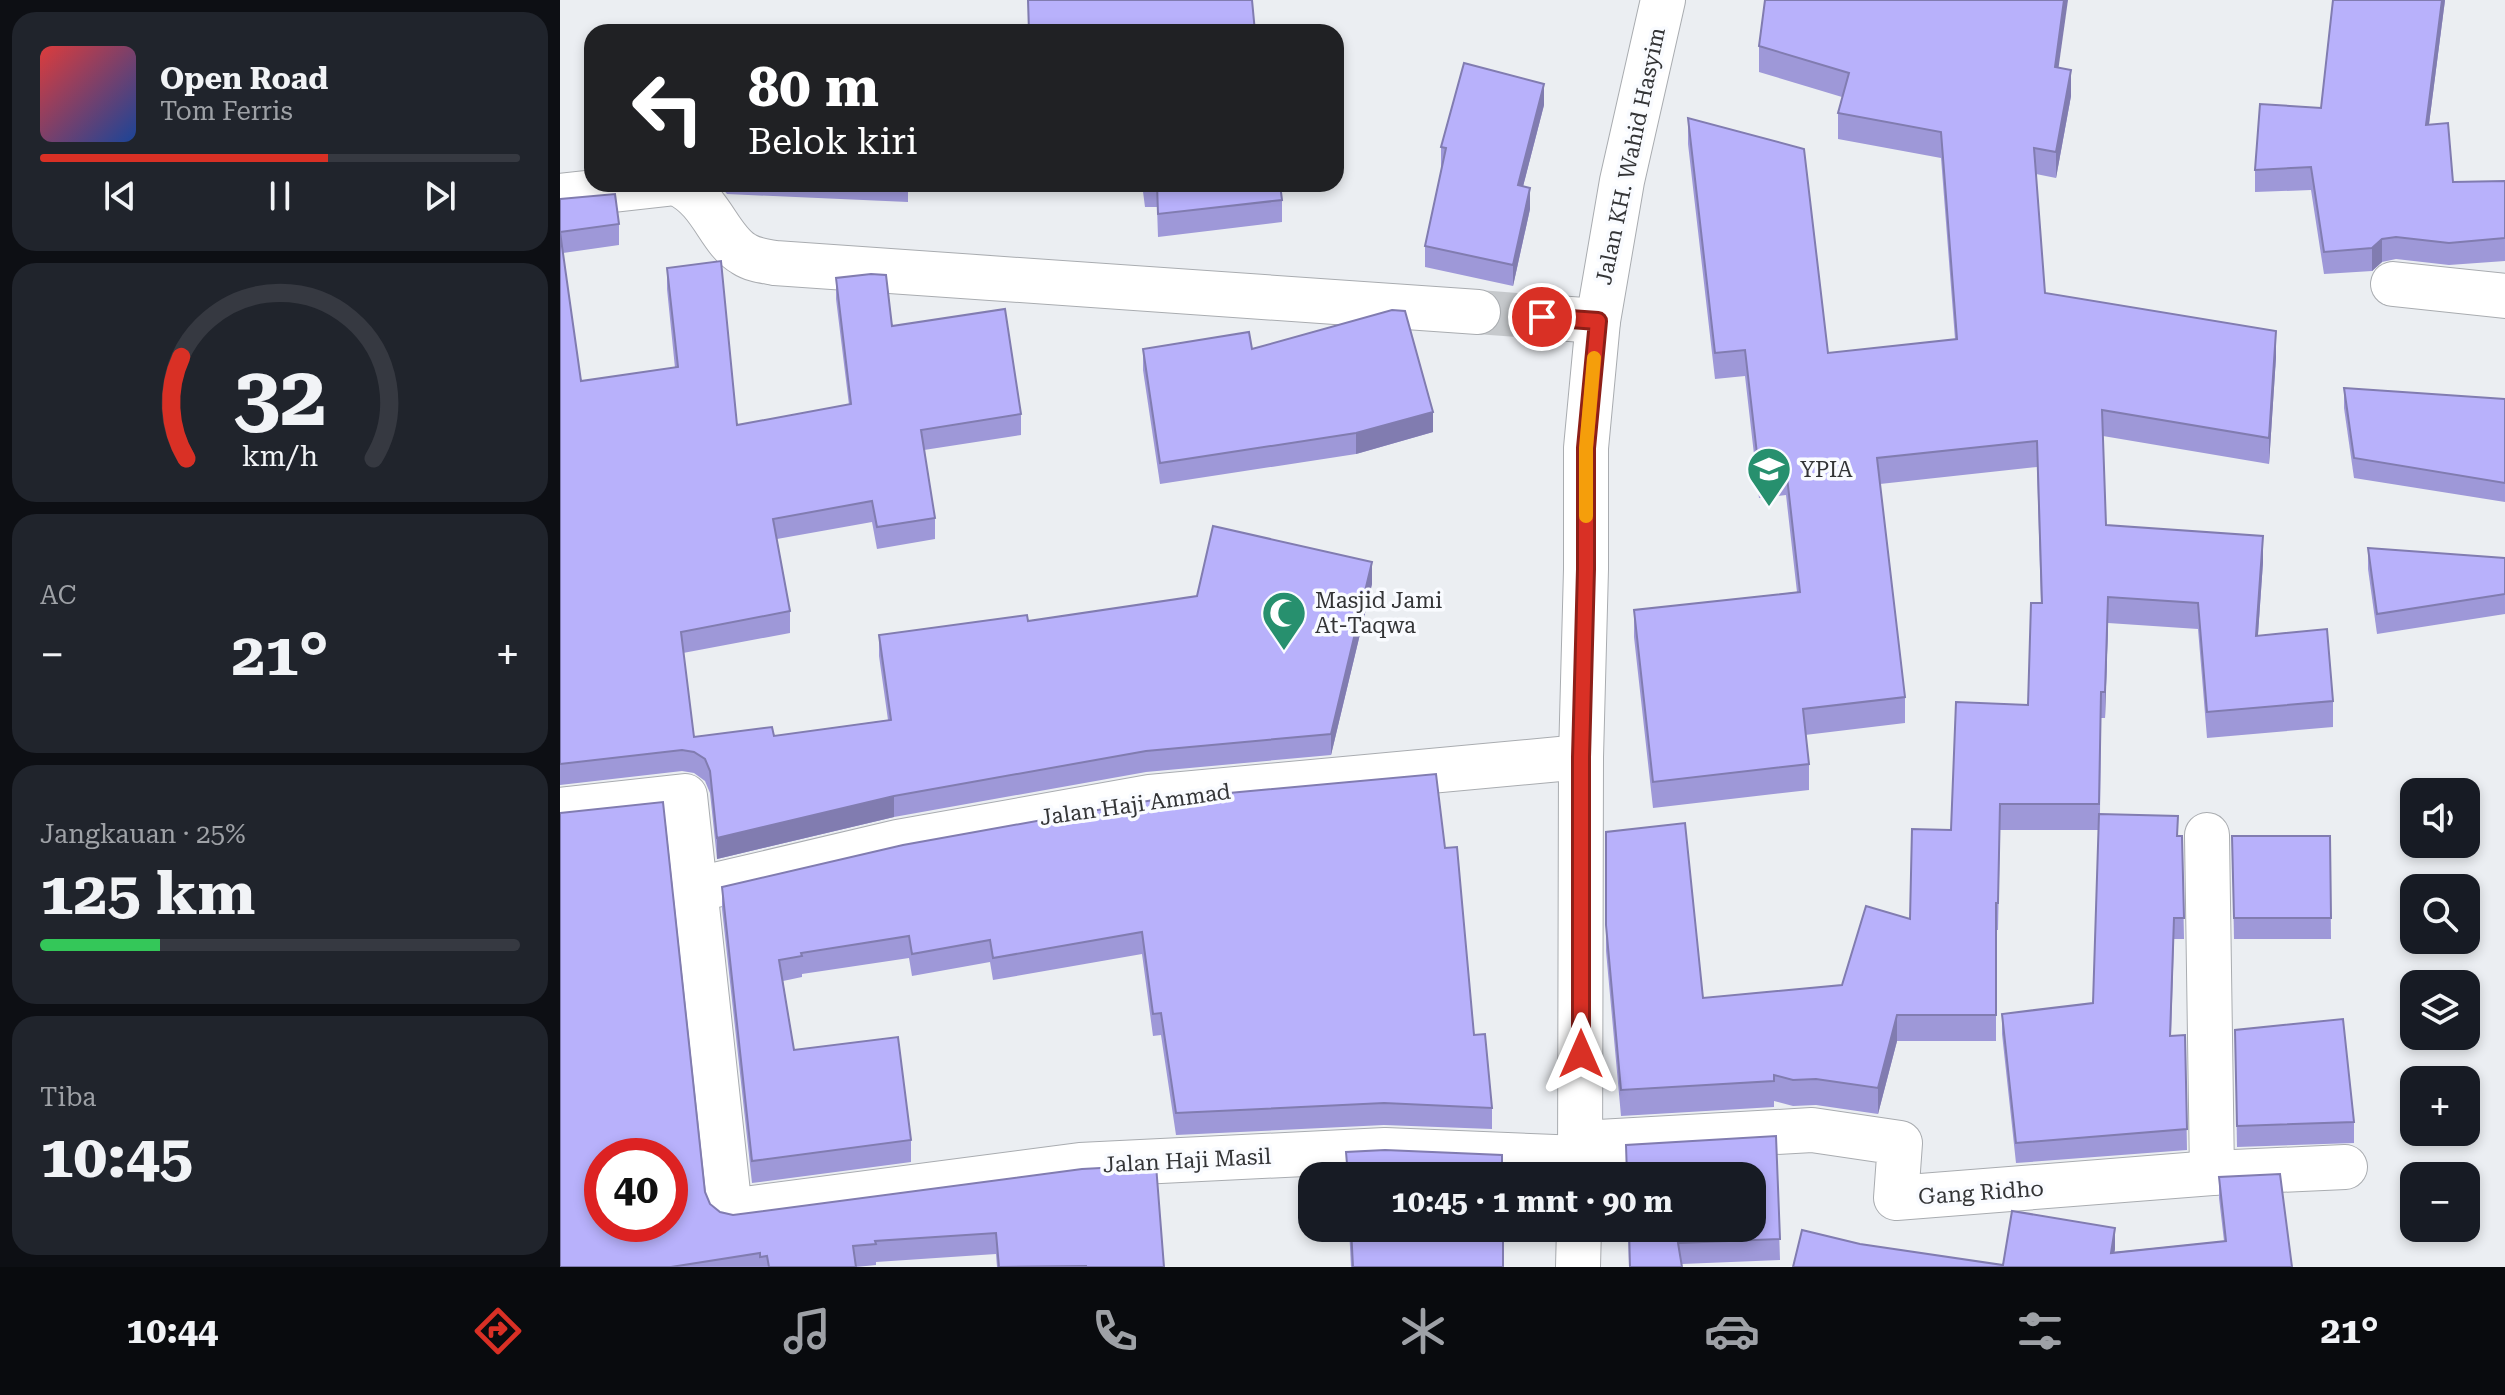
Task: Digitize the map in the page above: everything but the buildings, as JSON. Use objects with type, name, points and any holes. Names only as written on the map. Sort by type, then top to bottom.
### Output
[{"type":"street","name":"Jalan KH. Wahid Hasyim","points":[[1581,1159],[1581,757],[1586,448],[1598,321],[1622,181],[1663,0]]},
{"type":"street","points":[[560,196],[596,192]]},
{"type":"street","points":[[694,192],[741,253],[775,263],[1478,312]]},
{"type":"street","points":[[2393,284],[2505,296]]},
{"type":"street","points":[[1542,317],[1598,321]]},
{"type":"street","name":"Jalan Haji Ammad","points":[[694,890],[898,842],[1150,797],[1581,757]]},
{"type":"street","points":[[560,810],[685,796],[694,890]]},
{"type":"street","points":[[2207,835],[2212,1173]]},
{"type":"street","name":"Jalan Haji Masil","points":[[694,890],[730,1211],[1080,1165],[1385,1150],[1581,1159]]},
{"type":"street","name":"Gang Ridho","points":[[1581,1159],[1812,1130],[1900,1143],[1896,1198],[2212,1173],[2345,1167]]},
{"type":"street","points":[[1578,1267],[1579,1242]]},
{"type":"tunnel","points":[[1478,312],[1542,317]]},
{"type":"slow traffic","points":[[1586,516],[1586,448],[1594,358]]},
{"type":"place","name":"YPIA","points":[[1769,508]]},
{"type":"place","name":"Masjid Jami At-Taqwa","points":[[1284,652]]},
{"type":"route","points":[[1542,317],[1598,321],[1586,448],[1581,757],[1581,1054]]}]
